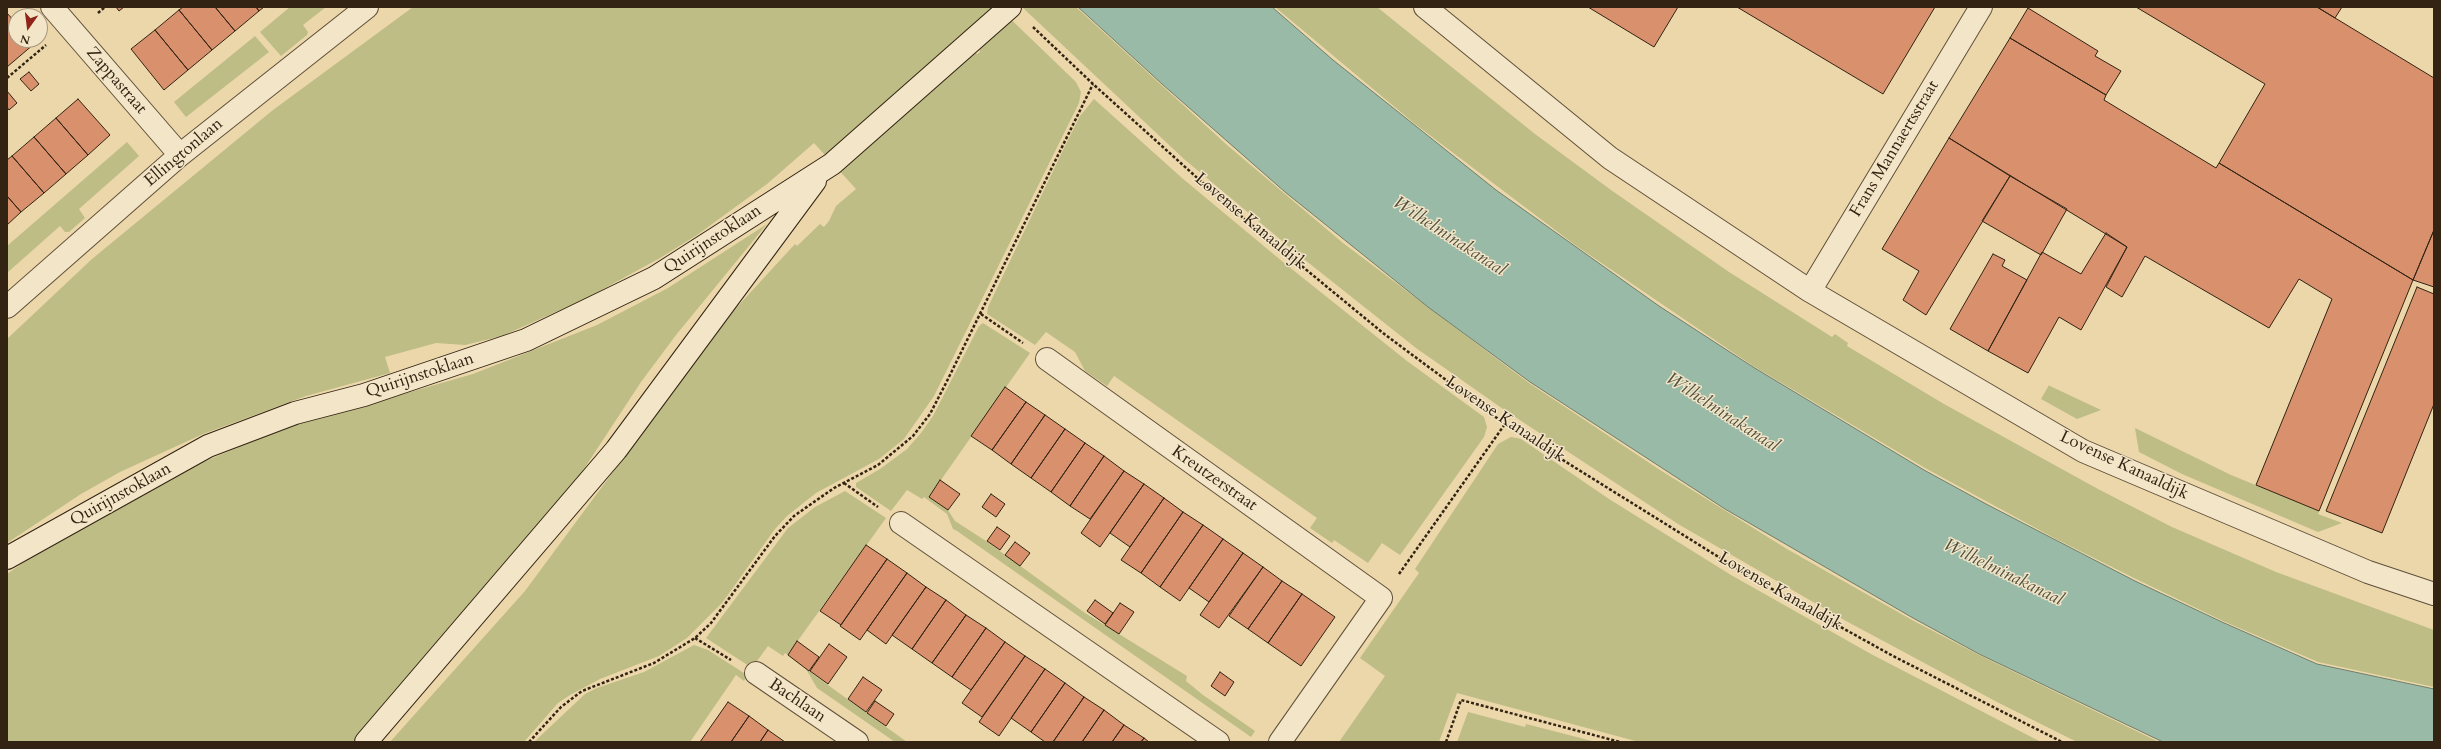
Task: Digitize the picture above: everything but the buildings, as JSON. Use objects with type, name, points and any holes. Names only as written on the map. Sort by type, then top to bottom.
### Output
[{"type":"street","name":"Zappastraat","points":[[52,7],[180,155]]},
{"type":"street","name":"Ellingtonlaan","points":[[7,307],[180,155],[367,7]]},
{"type":"street","name":"Quirijnstoklaan","points":[[7,558],[208,446],[295,413],[364,395],[526,340],[654,278],[828,167],[1010,7]]},
{"type":"street","name":"Lovense Kanaaldijk","points":[[1425,7],[1610,158],[1810,291],[2083,451],[2361,569],[2434,594]]},
{"type":"street","name":"Frans Mannaertsstraat","points":[[1810,291],[1981,7]]},
{"type":"street","name":"Quirijnstoklaan","points":[[366,742],[616,450],[828,167]]},
{"type":"street","name":"Kreutzerstraat","points":[[1047,359],[1381,598]]},
{"type":"street","points":[[901,524],[1218,742]]},
{"type":"street","points":[[1280,742],[1381,598]]},
{"type":"street","name":"Bachlaan","points":[[756,673],[857,742]]},
{"type":"path","name":"Lovense Kanaaldijk","points":[[1030,23],[1093,84],[1224,202],[1384,334],[1505,424],[1754,578],[1893,656],[2062,742]]},
{"type":"path","points":[[7,78],[68,26]]},
{"type":"path","points":[[529,742],[561,707],[582,691],[654,662],[695,638],[711,623],[775,536],[794,516],[811,502],[878,465],[913,436],[930,414],[981,314],[1093,84]]},
{"type":"path","points":[[981,314],[1047,359]]},
{"type":"path","points":[[1381,598],[1505,424]]},
{"type":"path","points":[[844,484],[901,524]]},
{"type":"path","points":[[695,638],[756,673]]},
{"type":"path","points":[[1446,742],[1461,700],[1620,742]]},
{"type":"green space","points":[[290,7],[326,7],[303,25],[308,32],[307,35],[281,56],[260,32]]},
{"type":"green space","points":[[413,7],[998,7],[1076,82],[1081,92],[1079,103],[934,396],[904,439],[879,459],[816,493],[787,516],[775,529],[722,603],[687,638],[659,656],[600,679],[570,695],[558,703],[524,742],[390,742],[525,591],[726,319],[795,244],[797,246],[820,224],[824,227],[829,221],[836,206],[856,189],[814,143],[767,184],[697,235],[660,258],[585,299],[502,336],[465,345],[436,343],[385,357],[390,373],[306,396],[203,434],[120,472],[81,494],[7,543],[7,339],[92,259],[273,110]],"holes":[[[963,35],[980,51],[977,54],[960,38]]]},
{"type":"green space","points":[[1022,7],[1076,7],[1227,145],[1343,243],[1529,383],[1660,470],[1787,549],[1912,620],[1979,655],[2159,742],[2077,742],[1997,702],[1846,621],[1678,524],[1503,409],[1416,348],[1305,260],[1184,159]]},
{"type":"green space","points":[[1275,7],[1377,7],[1535,134],[1611,190],[1729,272],[1832,337],[1835,334],[1848,343],[1847,346],[1944,404],[2098,489],[2172,527],[2276,572],[2434,630],[2434,687],[2318,662],[2223,621],[2136,579],[2056,539],[1925,468],[1753,366],[1575,245],[1415,124]]},
{"type":"green space","points":[[255,36],[269,52],[186,117],[174,102]]},
{"type":"green space","points":[[1094,99],[1182,178],[1283,262],[1407,361],[1484,417],[1487,427],[1484,437],[1400,555],[1382,543],[1368,563],[1334,540],[1332,543],[1310,528],[1317,518],[1114,376],[1107,386],[1085,371],[1075,352],[1046,332],[1035,345],[987,314],[988,307],[1065,146],[1080,116]]},
{"type":"green space","points":[[127,142],[139,156],[79,209],[85,218],[69,232],[65,232],[60,226],[7,273],[7,246]]},
{"type":"green space","points":[[767,224],[676,335],[641,382],[574,484],[393,700],[355,742],[7,742],[7,574],[52,542],[177,473],[258,439],[299,424],[473,374],[597,325],[668,288]]},
{"type":"green space","points":[[983,323],[1030,353],[929,497],[948,510],[955,521],[986,541],[1085,613],[1187,676],[1186,681],[1203,695],[1255,731],[1251,737],[953,529],[947,514],[924,497],[922,499],[907,490],[891,511],[856,487],[856,483],[880,469],[907,449],[921,433],[933,416],[979,326]]},
{"type":"green space","points":[[2049,385],[2101,410],[2077,419],[2041,399]]},
{"type":"green space","points":[[2135,428],[2231,475],[2319,511],[2318,514],[2342,523],[2318,532],[2182,474],[2139,452]]},
{"type":"green space","points":[[1511,437],[1521,439],[1609,499],[1731,575],[1871,654],[2041,742],[1639,742],[1457,693],[1439,742],[1339,742],[1385,676],[1360,658],[1419,573],[1415,569],[1498,444]]},
{"type":"green space","points":[[845,491],[886,518],[789,653],[814,675],[907,742],[895,742],[817,688],[806,669],[785,653],[783,656],[768,646],[752,668],[706,638],[788,528],[815,507]]},
{"type":"green space","points":[[694,645],[708,650],[747,675],[744,681],[736,675],[690,742],[534,742],[585,694],[597,688],[644,672]]},
{"type":"green space","points":[[1468,712],[1525,727],[1526,724],[1596,742],[1457,742]]},
{"type":"water","name":"Wilhelminakanaal","points":[[1078,7],[1272,7],[1333,60],[1496,190],[1659,306],[1753,367],[1924,470],[2135,581],[2222,622],[2317,664],[2434,689],[2434,742],[2163,742],[1979,654],[1913,618],[1725,509],[1530,382],[1428,307],[1285,192],[1162,84]]}]
